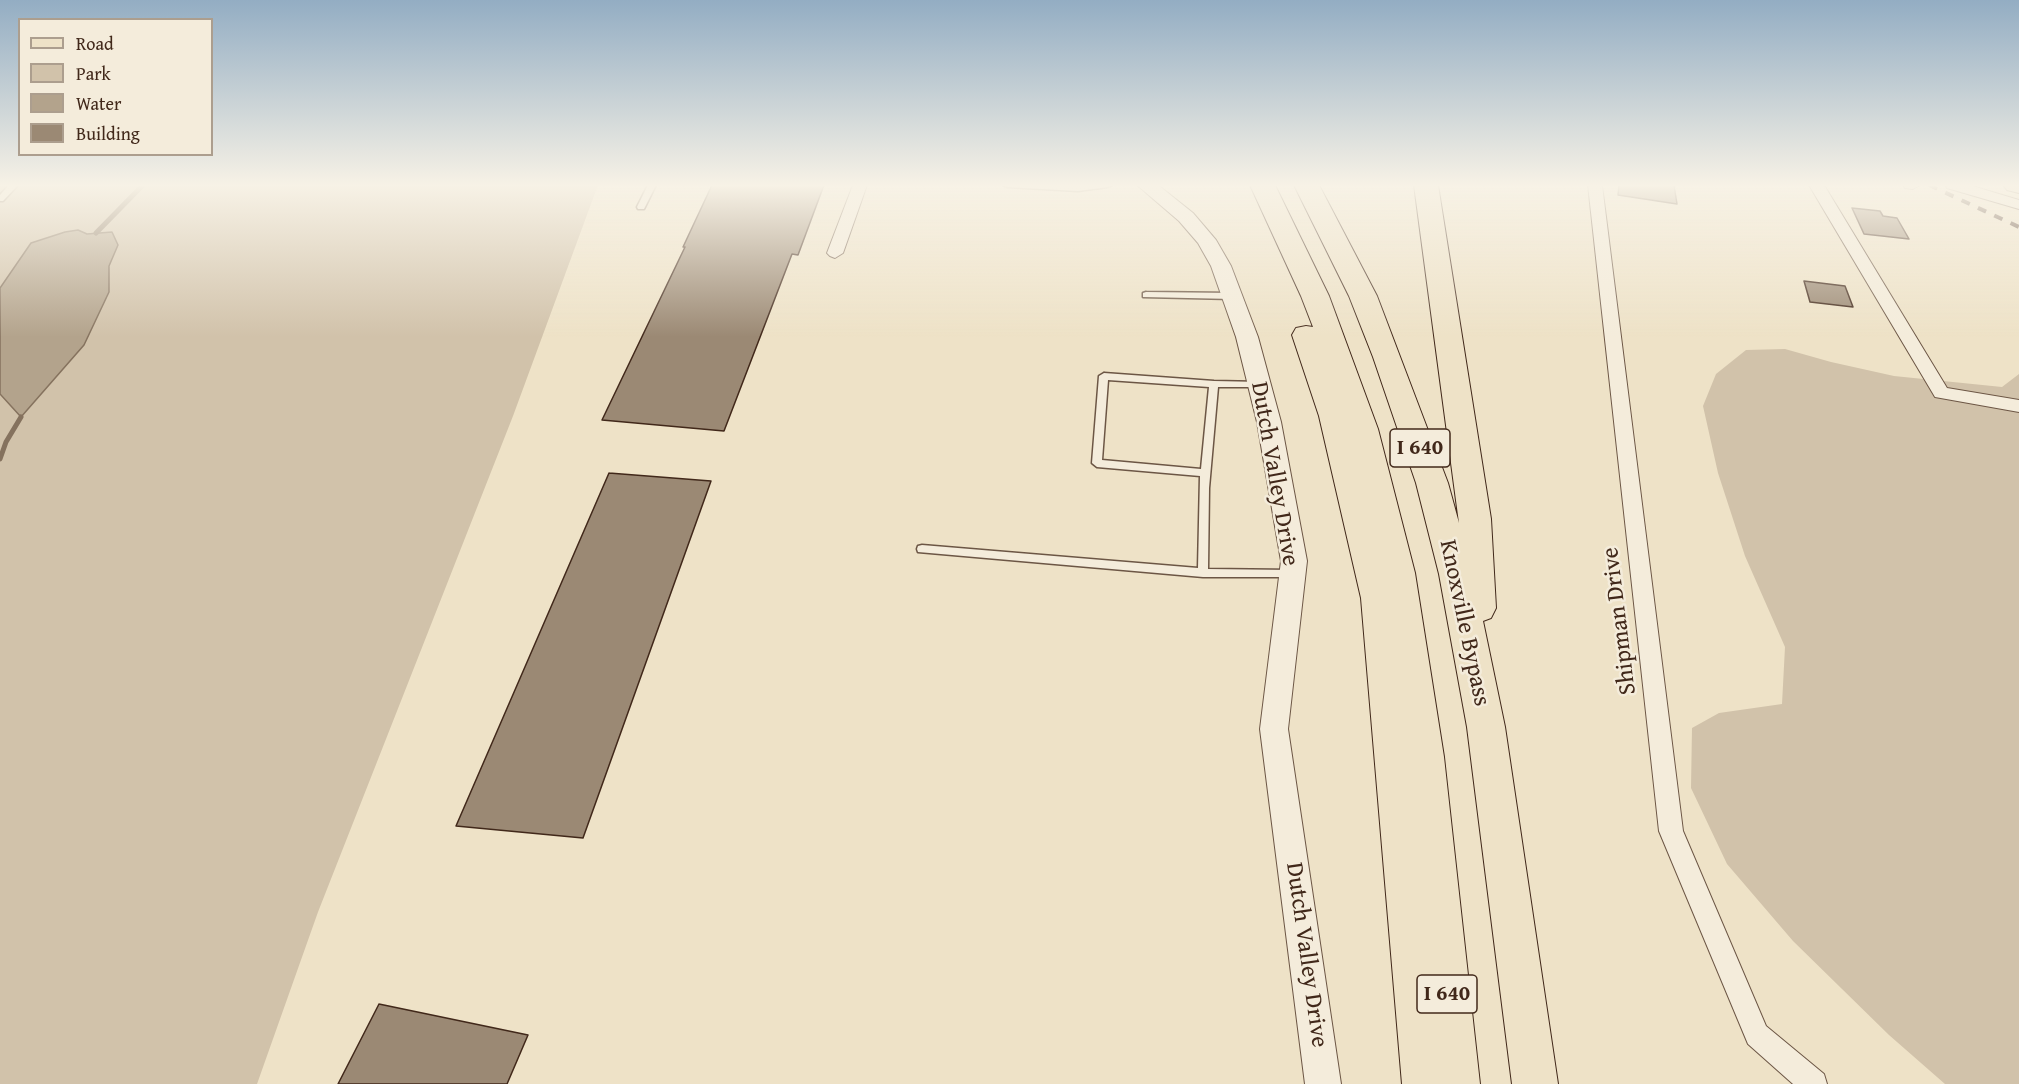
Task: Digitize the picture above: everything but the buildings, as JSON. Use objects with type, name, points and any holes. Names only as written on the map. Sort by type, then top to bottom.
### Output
[{"type":"highway","points":[[1264,236],[1303,326],[1334,416],[1378,598],[1425,1084]]},
{"type":"highway","name":"I 640","points":[[1286,236],[1315,296],[1348,385],[1366,440],[1398,573],[1425,757],[1457,1084]]},
{"type":"highway","name":"Knoxville Bypass","points":[[1332,236],[1363,296],[1400,391],[1432,483],[1468,631],[1486,727],[1535,1084]]},
{"type":"highway","points":[[1433,236],[1474,519],[1486,727]]},
{"type":"street","points":[[835,253],[841,236]]},
{"type":"street","name":"Dutch Valley Drive","points":[[1202,236],[1221,266],[1233,296],[1259,384],[1269,423],[1294,561],[1274,729],[1323,1084]]},
{"type":"street","name":"Shipman Drive","points":[[1601,236],[1671,831],[1757,1035],[1814,1084]]},
{"type":"street","points":[[1846,236],[1941,393],[2019,406]]},
{"type":"lane","points":[[1146,295],[1233,296]]},
{"type":"lane","points":[[1206,472],[1097,463],[1104,375],[1214,384],[1259,384]]},
{"type":"lane","points":[[1203,573],[1206,472],[1214,384]]},
{"type":"lane","points":[[922,549],[1203,573],[1293,574]]},
{"type":"green space","points":[[0,236],[579,236],[513,416],[318,912],[257,1084],[0,1084]]},
{"type":"green space","points":[[1785,349],[1894,376],[2002,387],[2019,374],[2019,1084],[1945,1084],[1889,1035],[1793,941],[1727,864],[1691,788],[1692,728],[1719,713],[1782,704],[1785,647],[1745,556],[1718,473],[1703,406],[1716,374],[1746,350]]},
{"type":"water","points":[[54,236],[114,236],[118,245],[109,266],[109,292],[84,345],[21,417],[0,394],[0,288],[31,243]]},
{"type":"waterway","points":[[0,459],[6,442],[21,417]]}]
